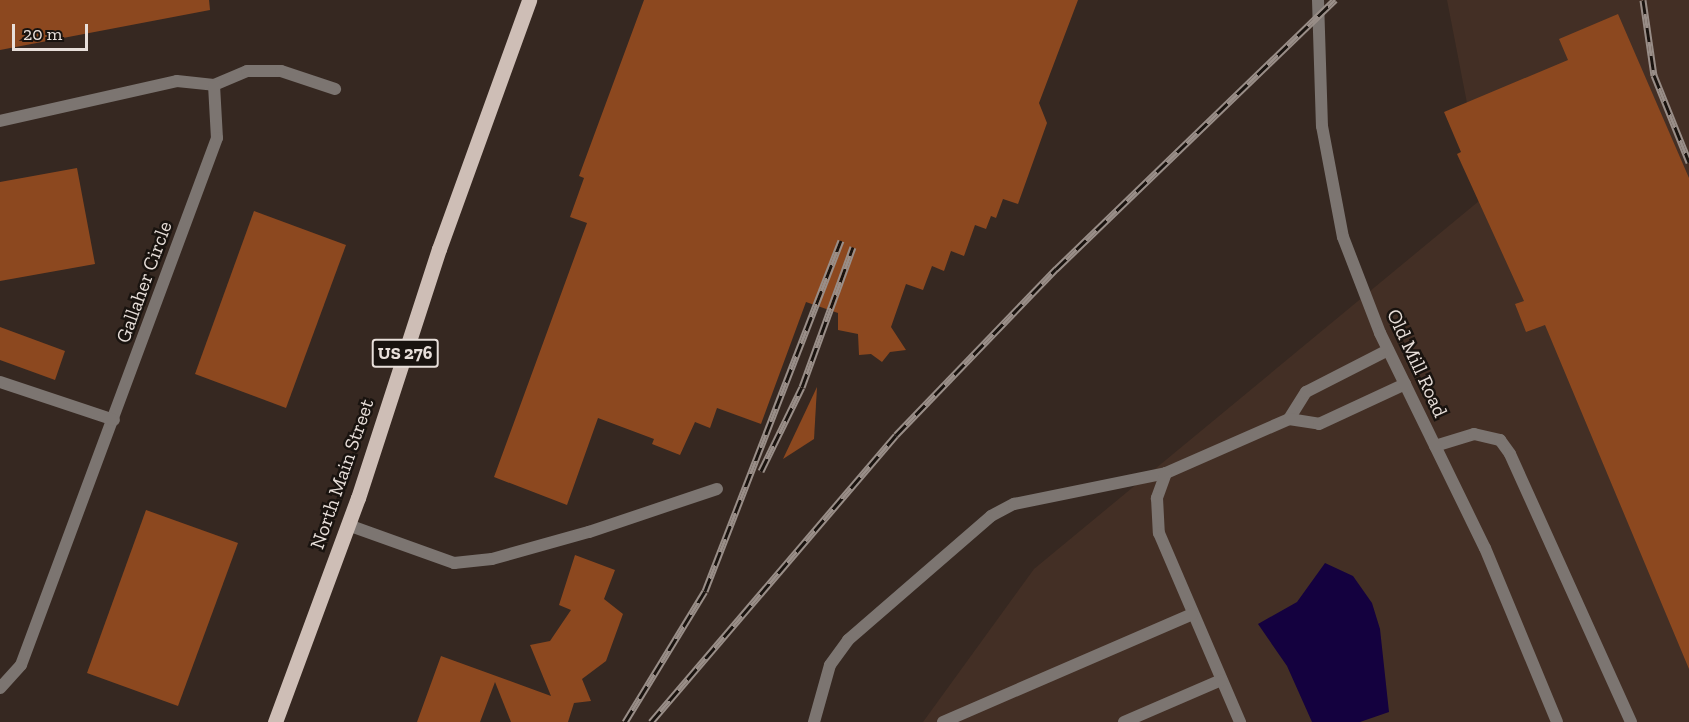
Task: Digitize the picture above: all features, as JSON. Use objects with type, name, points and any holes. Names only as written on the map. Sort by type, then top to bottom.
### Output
[{"type":"main road","name":"North Main Street","points":[[275,722],[348,525],[440,249],[529,0]]},
{"type":"street","name":"Old Mill Road","points":[[1318,0],[1322,126],[1333,194],[1358,282],[1388,350],[1485,548],[1557,722]]},
{"type":"street","points":[[0,122],[177,81],[214,85],[247,71],[280,71],[335,89]]},
{"type":"street","name":"Gallaher Circle","points":[[0,688],[21,664],[114,420],[217,138],[214,85]]},
{"type":"street","points":[[1289,419],[1306,392],[1388,350]]},
{"type":"street","points":[[0,382],[114,420]]},
{"type":"street","points":[[814,722],[837,653],[991,516],[1014,504],[1167,472],[1289,419],[1319,424],[1405,384]]},
{"type":"street","points":[[1435,446],[1474,434],[1500,440],[1510,453],[1631,722]]},
{"type":"street","points":[[1167,472],[1157,498],[1159,533],[1240,722]]},
{"type":"street","points":[[348,525],[453,563],[483,560],[589,532],[717,489]]},
{"type":"street","points":[[943,722],[1192,614]]},
{"type":"street","points":[[1124,722],[1221,680]]},
{"type":"shaded area","points":[[1447,0],[1689,0],[1689,722],[923,722],[1034,569],[1485,196]]},
{"type":"shaded area","points":[[1325,563],[1353,576],[1372,603],[1380,629],[1389,712],[1360,722],[1312,722],[1287,666],[1258,624],[1297,602]]},
{"type":"building","points":[[0,0],[209,0],[210,10],[0,50]]},
{"type":"building","points":[[644,0],[1078,0],[1039,103],[1047,123],[1018,204],[1003,199],[996,218],[991,216],[986,229],[975,225],[964,256],[951,251],[944,271],[932,266],[923,290],[906,284],[891,327],[906,350],[890,352],[882,362],[871,354],[859,355],[858,334],[838,330],[838,313],[806,302],[761,424],[717,408],[710,428],[695,422],[680,455],[652,444],[654,439],[598,418],[567,505],[494,477],[587,223],[570,217],[584,178],[579,176]]},
{"type":"building","points":[[1618,14],[1689,178],[1689,669],[1545,325],[1526,332],[1515,304],[1524,301],[1457,154],[1461,152],[1444,112],[1568,60],[1559,39]]},
{"type":"building","points":[[77,168],[95,264],[0,281],[0,182]]},
{"type":"building","points":[[254,211],[346,245],[286,408],[195,374]]},
{"type":"building","points":[[0,327],[65,351],[55,380],[0,360]]},
{"type":"building","points":[[817,387],[814,439],[783,459]]},
{"type":"building","points":[[146,510],[238,543],[178,706],[87,673]]},
{"type":"building","points":[[575,555],[615,570],[604,599],[623,614],[606,661],[582,679],[591,701],[574,703],[568,722],[511,722],[495,682],[480,722],[417,722],[441,656],[551,696],[530,645],[550,641],[571,610],[559,605]]},
{"type":"railway","points":[[651,722],[896,435],[1056,269],[1335,0]]},
{"type":"railway","points":[[1643,0],[1654,75],[1689,162]]},
{"type":"railway","points":[[625,722],[705,591],[841,240]]},
{"type":"railway","points":[[761,471],[802,387],[853,247]]}]
